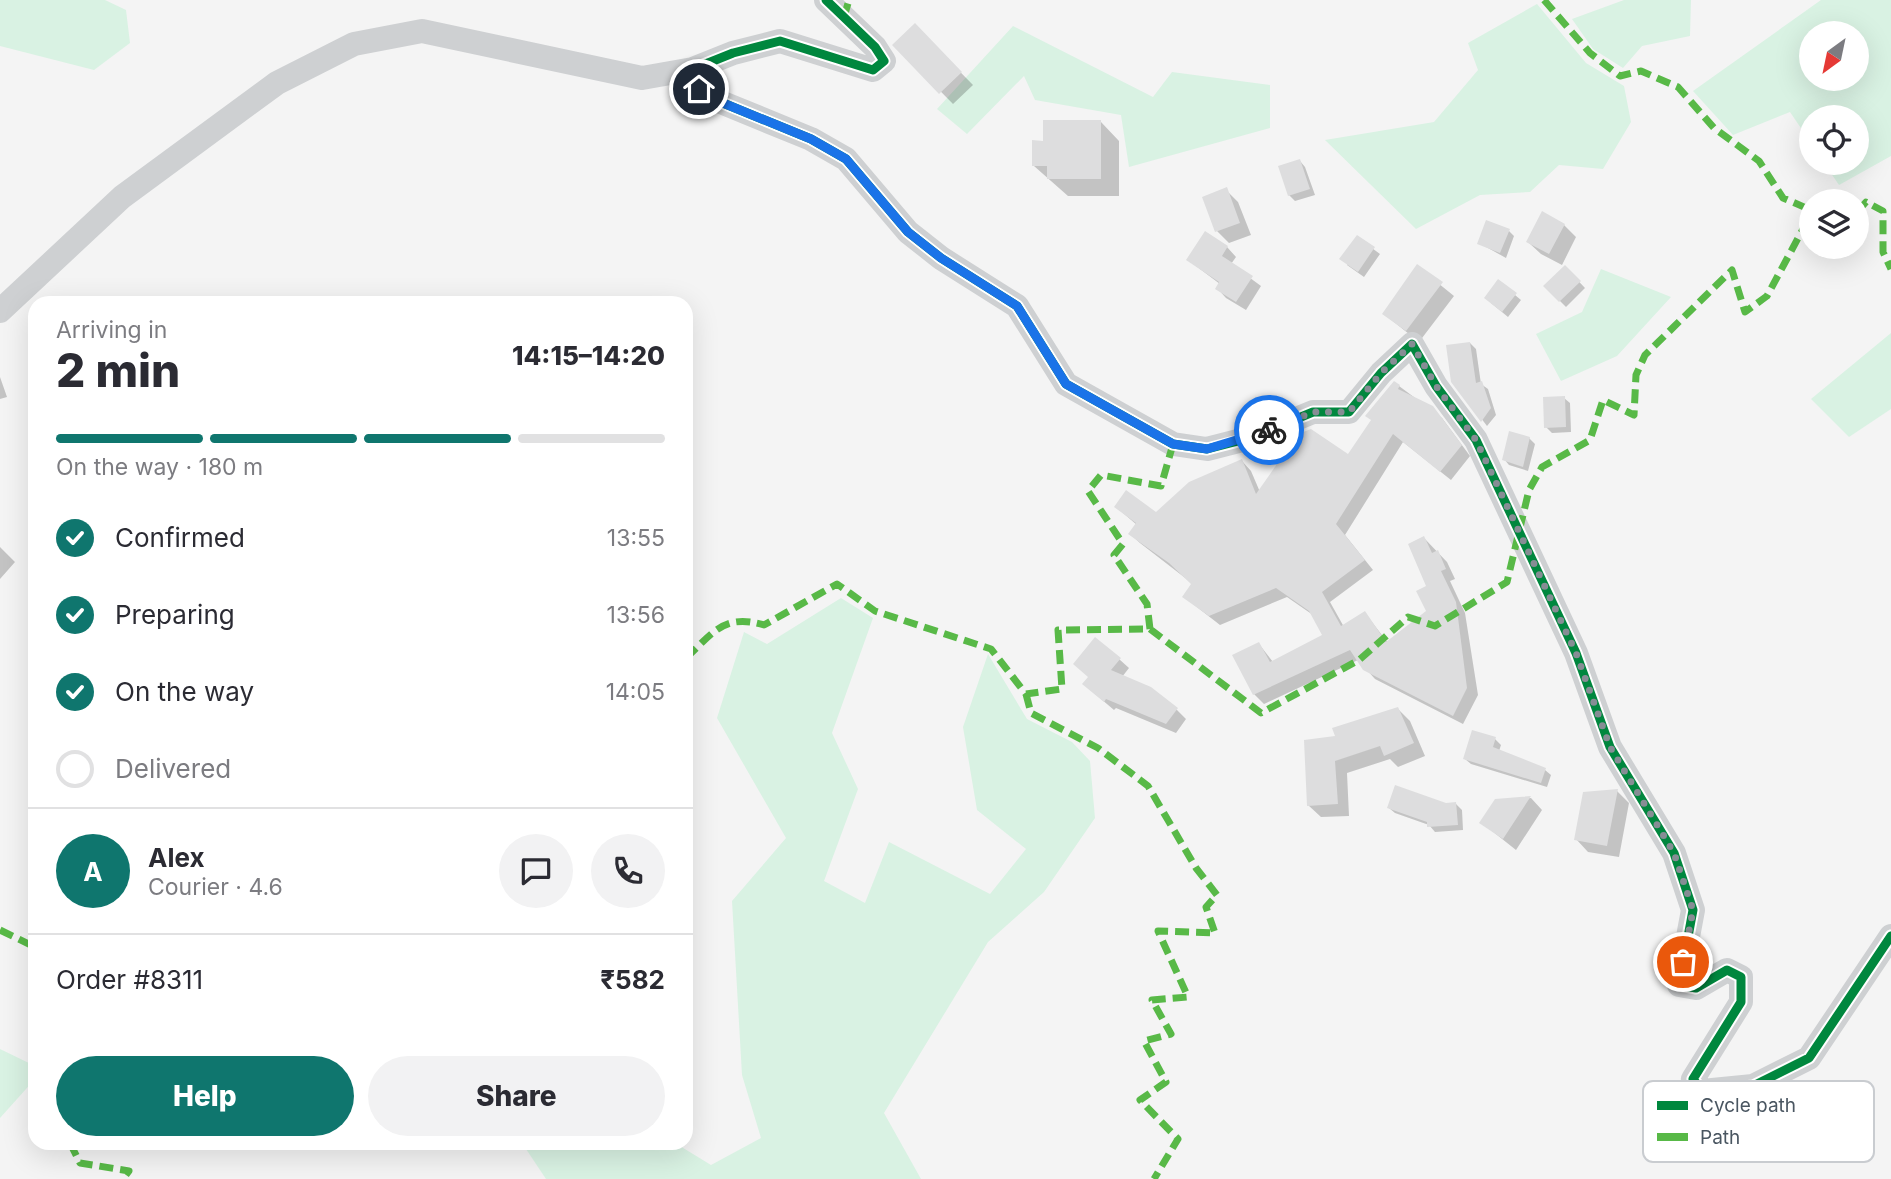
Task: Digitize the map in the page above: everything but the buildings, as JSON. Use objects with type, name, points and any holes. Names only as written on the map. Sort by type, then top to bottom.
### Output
[{"type":"street","points":[[0,312],[122,197],[277,83],[354,44],[422,31],[642,78],[693,69],[733,53],[780,41],[873,70],[884,61],[876,47],[826,0]]},
{"type":"street","points":[[693,69],[699,89],[723,103],[811,139],[846,159],[908,232],[941,258],[1017,306],[1066,384],[1173,444],[1207,449],[1250,438],[1313,412],[1349,412],[1381,373],[1412,344],[1436,386],[1476,440],[1576,653],[1610,747],[1674,853],[1693,910],[1679,985],[1696,988],[1727,970],[1741,977],[1741,1002],[1693,1079],[1694,1081]]},
{"type":"street","points":[[1763,1081],[1809,1058],[1891,936]]},
{"type":"green space","points":[[0,0],[105,0],[126,10],[130,43],[94,70],[0,46]]},
{"type":"green space","points":[[1624,0],[1691,0],[1690,36],[1642,46],[1623,68],[1593,49],[1572,19]]},
{"type":"green space","points":[[1821,0],[1891,0],[1891,156],[1869,168],[1869,105],[1799,105],[1799,125],[1790,112],[1733,135],[1693,91]]},
{"type":"green space","points":[[1537,4],[1586,63],[1624,86],[1631,122],[1603,169],[1559,165],[1530,192],[1480,195],[1416,229],[1325,140],[1434,122],[1478,70],[1468,43]]},
{"type":"green space","points":[[1013,26],[1153,97],[1172,72],[1270,85],[1270,128],[1129,167],[1121,115],[1035,100],[1024,76],[967,134],[937,109]]},
{"type":"green space","points":[[1832,175],[1857,175],[1839,185]]},
{"type":"green space","points":[[1601,269],[1671,297],[1617,356],[1561,381],[1536,334],[1582,312]]},
{"type":"green space","points":[[1891,333],[1891,409],[1849,437],[1811,399]]},
{"type":"green space","points":[[841,598],[873,618],[832,733],[858,789],[824,881],[865,903],[889,842],[990,894],[1026,849],[977,810],[963,727],[988,654],[1027,719],[1072,742],[1090,761],[1095,818],[1044,892],[988,942],[884,1113],[921,1179],[546,1179],[527,1150],[686,1150],[711,1165],[761,1138],[742,1075],[732,901],[786,838],[717,718],[744,632],[767,644]]},
{"type":"green space","points":[[0,1049],[28,1063],[28,1087],[0,1118]]},
{"type":"marked path","points":[[844,17],[849,0]]},
{"type":"marked path","points":[[1544,0],[1590,53],[1620,76],[1641,71],[1678,87],[1714,128],[1759,161],[1783,198],[1799,205]]},
{"type":"marked path","points":[[1869,204],[1883,211],[1883,252],[1891,269]]},
{"type":"marked path","points":[[693,651],[720,628],[739,622],[764,625],[837,584],[875,611],[991,649],[1026,694],[1062,689],[1058,630],[1150,629],[1261,713],[1359,660],[1408,617],[1435,626],[1507,582],[1529,490],[1542,467],[1590,440],[1603,400],[1634,415],[1636,375],[1645,355],[1732,270],[1745,312],[1767,296],[1799,236]]},
{"type":"marked path","points":[[1150,629],[1147,604],[1114,555],[1123,544],[1088,491],[1101,475],[1161,486],[1173,444]]},
{"type":"marked path","points":[[1026,694],[1031,713],[1098,748],[1148,786],[1196,868],[1217,895],[1206,907],[1215,933],[1158,931],[1188,997],[1152,1000],[1171,1034],[1144,1041],[1166,1082],[1140,1100],[1178,1139],[1154,1179]]},
{"type":"marked path","points":[[0,930],[28,944]]},
{"type":"marked path","points":[[74,1150],[80,1163],[129,1171],[123,1179]]},
{"type":"cycle path","points":[[826,0],[875,47],[884,61],[873,70],[780,41],[733,53],[693,69],[699,89],[723,103],[811,139],[846,159],[908,232],[941,258],[1017,306],[1066,384],[1173,444],[1207,449],[1250,438],[1313,412],[1349,412],[1381,373],[1412,344],[1436,386],[1476,440],[1576,653],[1610,747],[1674,853],[1693,910],[1679,985],[1696,988],[1727,970],[1741,977],[1741,1002],[1693,1079],[1694,1081]]},
{"type":"cycle path","points":[[1763,1081],[1809,1058],[1891,936]]},
{"type":"way so far","points":[[1269,430],[1313,412],[1349,412],[1381,373],[1412,344],[1436,386],[1476,440],[1576,653],[1610,747],[1674,853],[1693,910],[1683,962]]},
{"type":"route","points":[[699,89],[723,103],[811,139],[846,159],[908,232],[941,258],[1017,306],[1043,343],[1066,384],[1173,444],[1207,449],[1269,430]]}]
